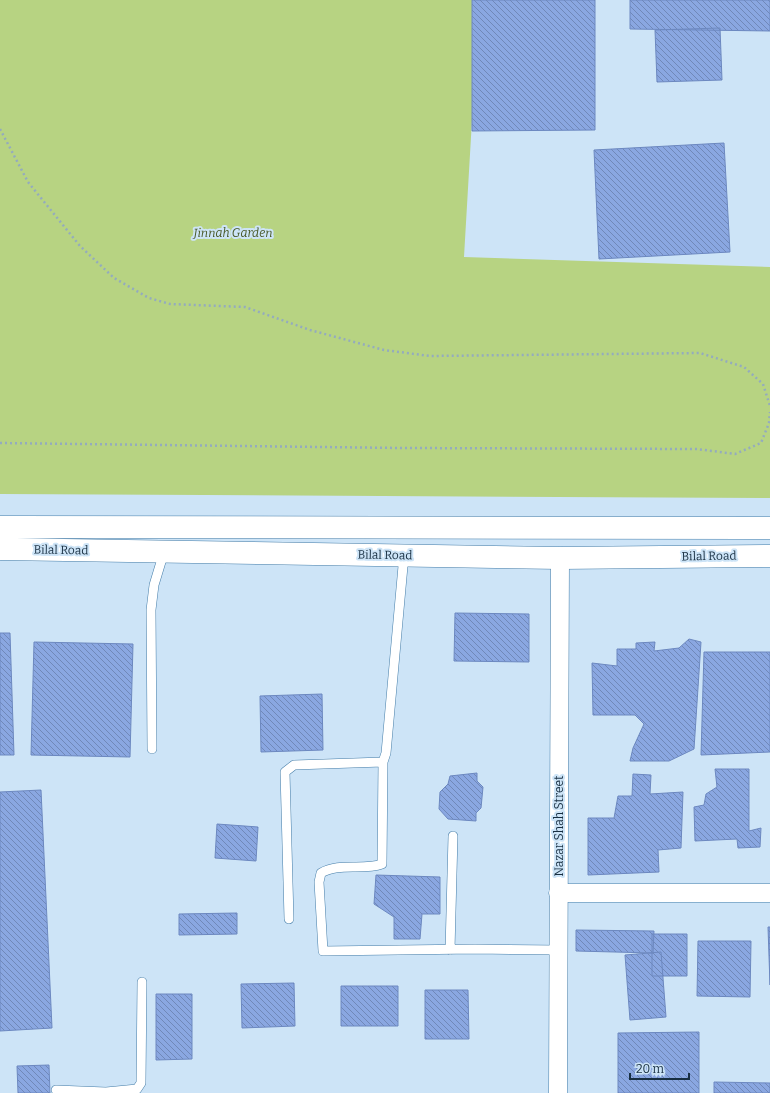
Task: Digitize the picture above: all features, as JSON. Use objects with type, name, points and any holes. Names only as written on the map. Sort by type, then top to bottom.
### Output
[{"type":"main road","name":"Bilal Road","points":[[0,527],[770,528]]},
{"type":"main road","name":"Bilal Road","points":[[0,549],[560,558],[770,556]]},
{"type":"street","name":"Nazar Shah Street","points":[[558,1093],[560,558]]},
{"type":"street","points":[[558,893],[770,893]]},
{"type":"lane","points":[[152,749],[150,610],[154,585],[164,552]]},
{"type":"lane","points":[[404,556],[386,753],[383,762],[382,864],[374,866],[329,868],[321,873],[319,882],[323,951],[558,950]]},
{"type":"lane","points":[[289,919],[285,772],[294,764],[383,762]]},
{"type":"lane","points":[[450,950],[453,836]]},
{"type":"lane","points":[[56,1090],[106,1092],[131,1090],[137,1088],[141,1083],[142,982]]},
{"type":"path","points":[[0,129],[28,182],[80,246],[114,278],[149,298],[170,304],[245,307],[310,330],[384,350],[430,356],[700,354],[744,367],[763,384],[770,406]]},
{"type":"path","points":[[0,443],[408,448],[697,449],[735,454],[761,442],[769,423],[770,412]]},
{"type":"green space","name":"Jinnah Garden","points":[[0,0],[479,0],[464,257],[770,267],[770,498],[0,494]]},
{"type":"building","points":[[472,0],[595,0],[595,130],[472,131]]},
{"type":"building","points":[[630,0],[770,0],[770,31],[630,29]]},
{"type":"building","points":[[720,28],[722,80],[657,82],[655,30]]},
{"type":"building","points":[[724,143],[730,252],[599,259],[594,150]]},
{"type":"building","points":[[455,613],[529,614],[529,662],[454,661]]},
{"type":"building","points":[[0,633],[10,633],[14,755],[0,755]]},
{"type":"building","points":[[689,639],[701,642],[694,749],[669,761],[630,761],[633,748],[644,724],[635,715],[593,715],[592,663],[617,666],[617,649],[636,649],[636,643],[655,642],[654,651],[679,648]]},
{"type":"building","points":[[34,642],[133,644],[130,757],[31,755]]},
{"type":"building","points":[[704,652],[770,652],[770,752],[701,755]]},
{"type":"building","points":[[322,694],[323,750],[261,752],[260,696]]},
{"type":"building","points":[[715,769],[749,769],[749,831],[761,828],[760,847],[738,848],[737,839],[695,841],[694,807],[704,805],[706,794],[717,787]]},
{"type":"building","points":[[477,773],[477,781],[483,787],[481,808],[476,813],[476,821],[448,819],[439,809],[440,792],[448,784],[450,776]]},
{"type":"building","points":[[633,774],[651,775],[650,794],[683,792],[681,848],[658,850],[659,872],[588,875],[588,818],[614,818],[618,796],[632,796]]},
{"type":"building","points":[[41,790],[52,1028],[0,1031],[0,792]]},
{"type":"building","points":[[217,824],[258,827],[256,861],[215,858]]},
{"type":"building","points":[[376,875],[440,877],[440,914],[422,914],[420,939],[394,939],[394,917],[374,904]]},
{"type":"building","points":[[237,913],[237,934],[179,935],[179,914]]},
{"type":"building","points":[[768,927],[770,927],[770,985]]},
{"type":"building","points":[[576,930],[654,931],[653,953],[576,951]]},
{"type":"building","points":[[652,934],[687,934],[687,976],[652,976]]},
{"type":"building","points":[[698,941],[751,941],[750,997],[697,996]]},
{"type":"building","points":[[661,952],[666,1017],[630,1020],[625,955]]},
{"type":"building","points":[[294,983],[295,1026],[242,1028],[241,984]]},
{"type":"building","points":[[341,986],[398,986],[398,1026],[341,1026]]},
{"type":"building","points":[[425,990],[468,990],[469,1039],[425,1039]]},
{"type":"building","points":[[156,994],[192,994],[192,1059],[156,1060]]},
{"type":"building","points":[[699,1032],[699,1093],[618,1093],[618,1033]]},
{"type":"building","points":[[49,1065],[50,1093],[18,1093],[17,1066]]},
{"type":"building","points":[[714,1082],[770,1083],[770,1093],[714,1093]]}]
